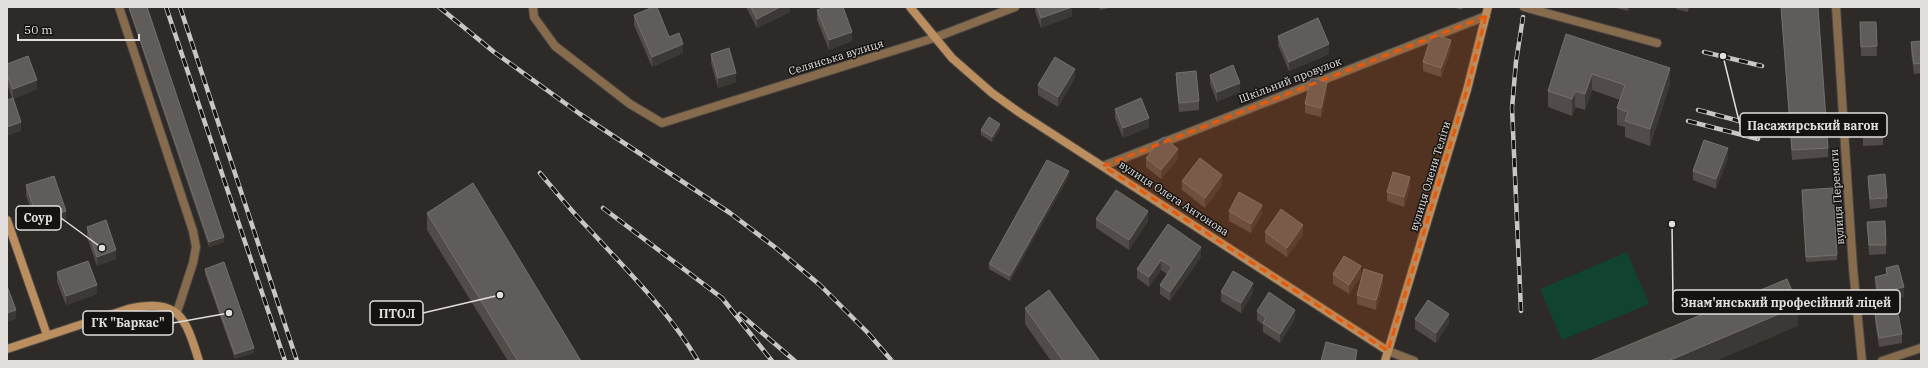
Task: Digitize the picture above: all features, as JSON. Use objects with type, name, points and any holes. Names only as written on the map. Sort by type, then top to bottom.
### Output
[{"type":"street","points":[[119,7],[193,231],[196,247],[177,312]]},
{"type":"street","name":"Селянська вулиця","points":[[533,7],[534,17],[555,46],[630,104],[662,123],[934,38],[1015,7]]},
{"type":"street","name":"вулиця Олега Антонова","points":[[910,7],[952,58],[992,93],[1020,113],[1388,351],[1414,361]]},
{"type":"street","name":"вулиця Олени Теліги","points":[[1385,361],[1467,90],[1488,7]]},
{"type":"street","points":[[1524,7],[1657,43]]},
{"type":"street","name":"вулиця Перемоги","points":[[1836,7],[1852,260],[1862,361]]},
{"type":"street","name":"Шкільний провулок","points":[[1104,166],[1486,16]]},
{"type":"street","points":[[7,220],[47,335]]},
{"type":"street","points":[[7,349],[128,309],[145,305],[162,306],[177,312],[185,321],[199,361]]},
{"type":"street","points":[[1882,361],[1921,348]]},
{"type":"highlighted area","points":[[1486,16],[1467,90],[1388,351],[1103,166]]},
{"type":"green space","points":[[1627,252],[1649,304],[1562,340],[1540,289]]},
{"type":"building","points":[[129,7],[147,7],[224,237],[209,242]]},
{"type":"building","points":[[653,7],[657,7],[669,37],[679,33],[683,44],[652,57],[634,15]]},
{"type":"building","points":[[751,7],[780,7],[757,19]]},
{"type":"building","points":[[826,7],[843,7],[852,32],[829,40],[817,10]]},
{"type":"building","points":[[1037,7],[1072,7],[1041,18]]},
{"type":"building","points":[[1781,7],[1818,7],[1828,148],[1792,150]]},
{"type":"building","points":[[1318,18],[1329,44],[1289,62],[1278,36]]},
{"type":"building","points":[[1860,22],[1876,22],[1877,46],[1861,47]]},
{"type":"building","points":[[1432,34],[1451,40],[1441,68],[1423,62]]},
{"type":"building","points":[[1566,34],[1670,68],[1650,129],[1625,121],[1628,112],[1617,108],[1625,85],[1592,74],[1585,94],[1575,91],[1572,99],[1548,91]]},
{"type":"building","points":[[1921,41],[1921,63],[1914,64],[1911,42]]},
{"type":"building","points":[[729,48],[736,73],[718,78],[711,54]]},
{"type":"building","points":[[28,56],[37,80],[13,89],[7,75],[7,64]]},
{"type":"building","points":[[1055,57],[1075,69],[1058,97],[1038,85]]},
{"type":"building","points":[[1233,65],[1240,83],[1217,92],[1210,75]]},
{"type":"building","points":[[1196,71],[1199,101],[1179,103],[1176,73]]},
{"type":"building","points":[[1311,78],[1327,82],[1321,108],[1305,104]]},
{"type":"building","points":[[13,98],[21,122],[7,127],[7,100]]},
{"type":"building","points":[[1141,98],[1149,118],[1123,128],[1115,109]]},
{"type":"building","points":[[1882,113],[1883,136],[1863,137],[1862,114]]},
{"type":"building","points":[[989,117],[1000,124],[992,137],[981,130]]},
{"type":"building","points":[[1163,137],[1178,149],[1161,170],[1146,158]]},
{"type":"building","points":[[1704,140],[1728,148],[1716,179],[1693,171]]},
{"type":"building","points":[[1200,158],[1222,175],[1205,198],[1182,181]]},
{"type":"building","points":[[1047,160],[1069,171],[1010,276],[989,264]]},
{"type":"building","points":[[1393,172],[1410,177],[1404,197],[1387,192]]},
{"type":"building","points":[[1885,174],[1887,198],[1870,199],[1868,176]]},
{"type":"building","points":[[54,176],[66,211],[38,220],[26,185]]},
{"type":"building","points":[[473,183],[581,361],[518,361],[427,213]]},
{"type":"building","points":[[1833,188],[1837,255],[1806,257],[1802,190]]},
{"type":"building","points":[[1116,190],[1148,211],[1129,240],[1096,219]]},
{"type":"building","points":[[1239,192],[1262,205],[1251,224],[1229,211]]},
{"type":"building","points":[[1281,209],[1303,225],[1287,248],[1265,232]]},
{"type":"building","points":[[106,220],[116,250],[97,257],[87,227]]},
{"type":"building","points":[[1885,221],[1886,245],[1869,245],[1867,222]]},
{"type":"building","points":[[1168,224],[1201,247],[1170,292],[1160,285],[1172,267],[1161,260],[1149,277],[1137,269]]},
{"type":"building","points":[[1344,256],[1361,266],[1349,285],[1333,274]]},
{"type":"building","points":[[88,261],[97,285],[66,296],[57,272]]},
{"type":"building","points":[[224,262],[254,348],[235,354],[205,269]]},
{"type":"building","points":[[1898,265],[1904,287],[1879,293],[1875,277],[1887,274],[1886,268]]},
{"type":"building","points":[[1364,269],[1383,275],[1376,300],[1357,295]]},
{"type":"building","points":[[1233,271],[1253,283],[1241,303],[1221,292]]},
{"type":"building","points":[[1787,279],[1798,306],[1668,361],[1590,361]]},
{"type":"building","points":[[7,286],[16,310],[7,313]]},
{"type":"building","points":[[1049,290],[1100,361],[1063,361],[1025,308]]},
{"type":"building","points":[[1269,292],[1295,310],[1280,334],[1263,323],[1266,318],[1257,311]]},
{"type":"building","points":[[1428,300],[1449,314],[1436,333],[1415,319]]},
{"type":"building","points":[[1897,309],[1902,334],[1879,338],[1875,313]]},
{"type":"building","points":[[1326,342],[1357,350],[1355,361],[1321,361]]},
{"type":"railway","points":[[166,7],[285,361]]},
{"type":"railway","points":[[180,7],[297,361]]},
{"type":"railway","points":[[439,7],[494,52],[580,114],[730,213],[776,248],[820,285],[868,333],[892,361]]},
{"type":"railway","points":[[1521,311],[1512,108],[1516,62],[1523,17]]},
{"type":"railway","points":[[1704,52],[1762,66]]},
{"type":"railway","points":[[1698,110],[1758,126]]},
{"type":"railway","points":[[1688,121],[1758,139]]},
{"type":"railway","points":[[540,173],[570,209],[661,308],[698,361]]},
{"type":"railway","points":[[603,208],[722,298],[772,361]]},
{"type":"railway","points":[[740,314],[795,361]]},
{"type":"place","name":"Пасажирський вагон","points":[[1723,56]]},
{"type":"place","name":"Знам'янський професійний ліцей","points":[[1672,224]]},
{"type":"place","name":"Соур","points":[[102,248]]},
{"type":"place","name":"ПТОЛ","points":[[500,295]]},
{"type":"place","name":"ГК \"Баркас\"","points":[[229,313]]}]
